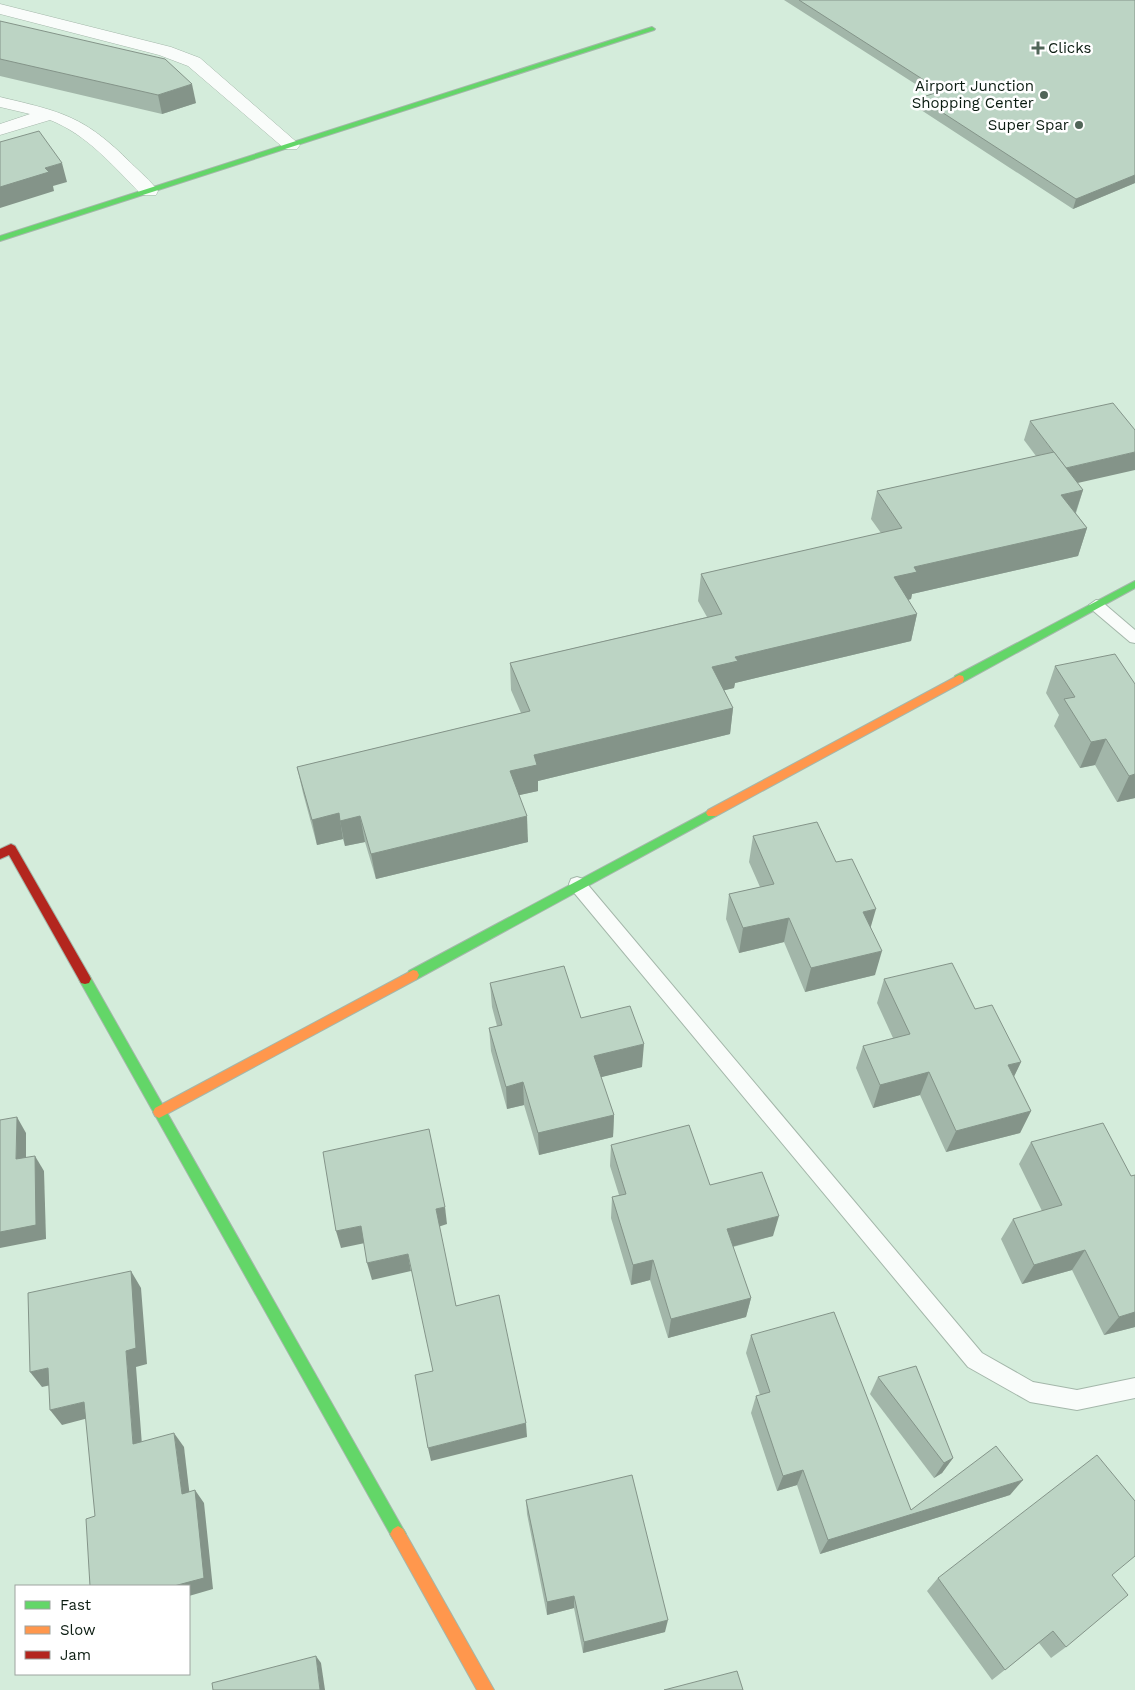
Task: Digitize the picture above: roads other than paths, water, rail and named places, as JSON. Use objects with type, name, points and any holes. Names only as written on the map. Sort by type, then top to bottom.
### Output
[{"type":"street","points":[[0,9],[165,51],[187,59],[291,145]]},
{"type":"street","points":[[0,239],[652,29]]},
{"type":"street","points":[[0,102],[49,114],[72,123],[88,133],[149,191]]},
{"type":"street","points":[[0,130],[49,114]]},
{"type":"street","points":[[158,1112],[1135,584]]},
{"type":"street","points":[[0,854],[11,849],[486,1690]]},
{"type":"lane","points":[[1096,605],[1135,638]]},
{"type":"lane","points":[[577,884],[975,1360],[1030,1392],[1077,1400],[1135,1388]]},
{"type":"place","name":"Clicks","points":[[1038,48]]},
{"type":"place","name":"Airport Junction Shopping Center","points":[[1044,95]]},
{"type":"place","name":"Super Spar","points":[[1079,125]]}]
